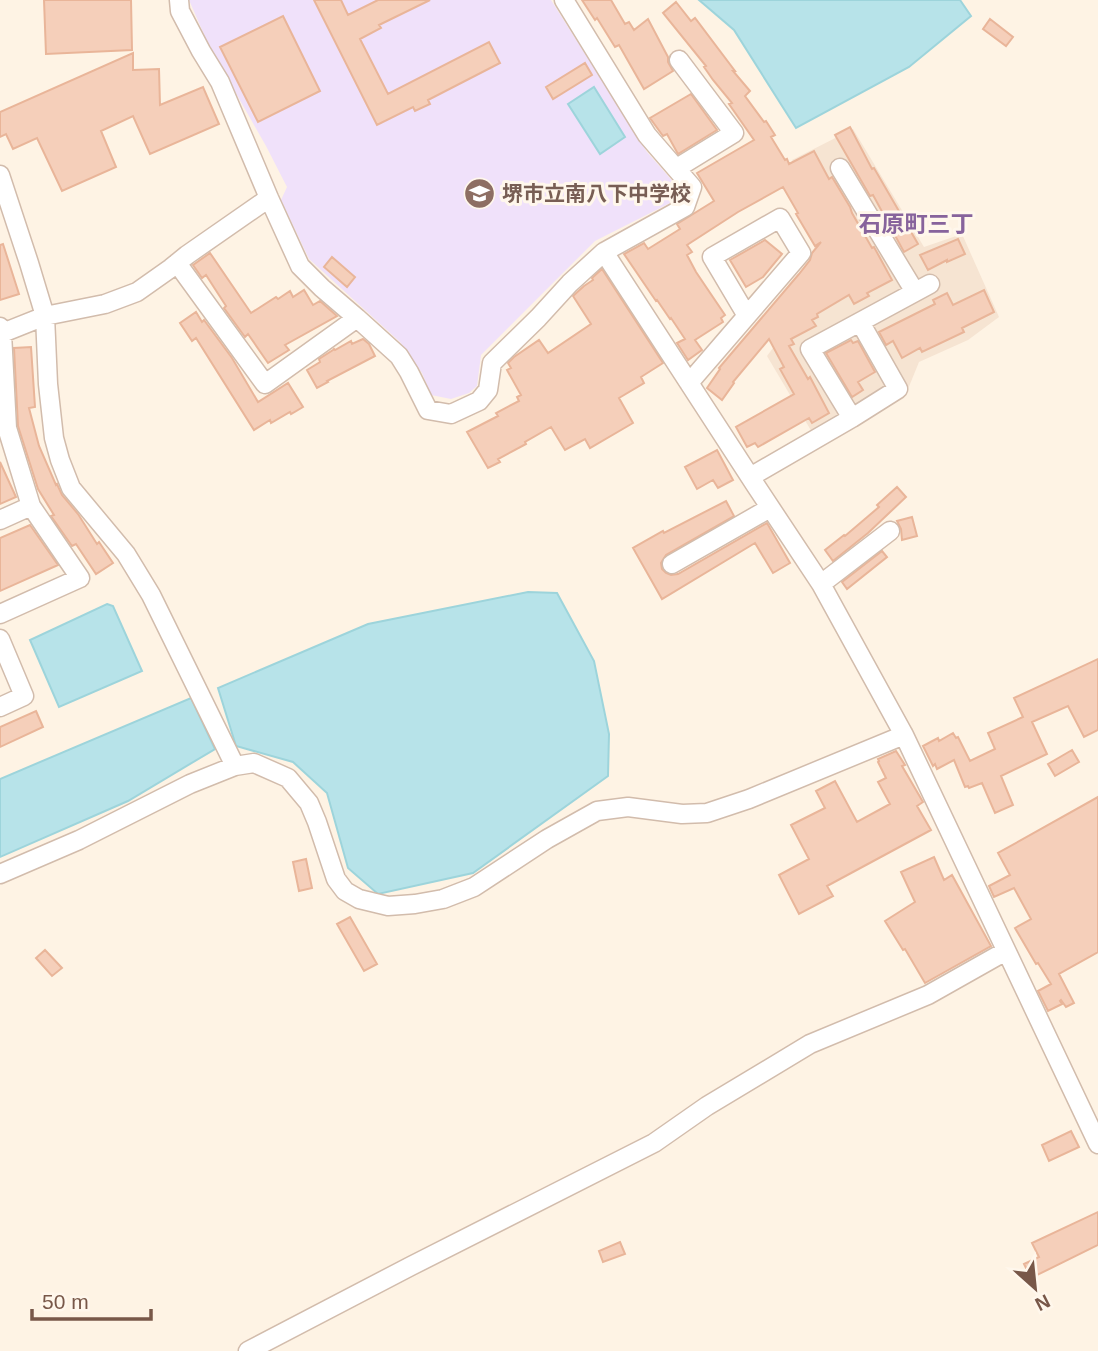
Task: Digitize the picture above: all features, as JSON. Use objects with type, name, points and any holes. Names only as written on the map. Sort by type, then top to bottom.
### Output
[{"type":"street","points":[[179,0],[180,11],[220,82],[300,266],[321,288],[399,356],[410,372],[428,410],[451,414],[479,401],[488,390],[492,363],[570,283],[604,252],[685,207],[692,187],[647,135],[564,0]]},
{"type":"street","points":[[677,168],[734,133],[679,60]]},
{"type":"street","points":[[841,168],[923,288],[810,349],[852,418]]},
{"type":"street","points":[[0,175],[45,316],[54,438],[71,488],[126,554],[151,595],[235,766]]},
{"type":"street","points":[[0,614],[80,578],[32,506],[3,429],[1,331],[45,316],[105,304],[137,292],[269,198]]},
{"type":"street","points":[[689,383],[747,316],[801,253],[780,218],[712,257],[747,316]]},
{"type":"street","points":[[604,252],[821,584],[904,735],[1098,1144]]},
{"type":"street","points":[[177,262],[265,384],[357,318]]},
{"type":"street","points":[[750,477],[898,389],[860,322]]},
{"type":"street","points":[[0,520],[32,506]]},
{"type":"street","points":[[672,564],[770,508]]},
{"type":"street","points":[[821,584],[890,531]]},
{"type":"street","points":[[0,639],[24,696],[0,707]]},
{"type":"street","points":[[0,874],[79,840],[190,784],[235,766],[254,763],[288,778],[309,803],[336,879],[345,891],[359,899],[387,906],[415,904],[443,899],[474,887],[547,839],[597,811],[628,807],[682,814],[707,813],[749,799],[904,735]]},
{"type":"street","points":[[248,1351],[654,1143],[707,1105],[810,1044],[928,995],[1006,951]]},
{"type":"shaded area","name":"堺市立南八下中学校","points":[[189,0],[551,0],[647,152],[677,186],[670,203],[595,241],[481,355],[477,386],[469,393],[451,399],[431,395],[422,373],[400,342],[309,259],[281,200],[287,187],[209,46]]},
{"type":"shaded area","points":[[853,129],[924,247],[962,234],[999,317],[968,340],[919,362],[908,389],[819,444],[767,356],[813,295],[855,265],[792,160]]},
{"type":"water","points":[[699,0],[960,0],[971,16],[909,67],[796,128],[734,30]]},
{"type":"water","points":[[594,87],[625,137],[600,154],[568,104]]},
{"type":"water","points":[[528,592],[557,593],[594,661],[609,734],[608,776],[473,873],[378,894],[348,868],[327,793],[293,762],[236,746],[218,688],[368,624]]},
{"type":"water","points":[[107,604],[113,606],[142,671],[59,707],[30,640]]},
{"type":"water","points":[[191,698],[215,749],[128,801],[0,857],[0,779]]},
{"type":"building","points":[[44,0],[131,0],[132,50],[46,54]]},
{"type":"building","points":[[314,0],[341,0],[348,15],[378,0],[430,0],[379,25],[381,28],[360,39],[388,94],[489,42],[500,63],[428,100],[430,104],[415,111],[413,107],[377,125]]},
{"type":"building","points":[[582,0],[611,0],[625,24],[629,22],[634,30],[648,19],[673,71],[644,89],[619,45],[615,47]]},
{"type":"building","points":[[676,2],[691,21],[695,18],[750,91],[745,96],[775,135],[771,137],[785,160],[787,159],[789,164],[814,151],[892,280],[867,293],[869,296],[854,304],[849,295],[817,314],[818,317],[812,320],[816,326],[791,339],[794,344],[789,346],[808,379],[810,377],[829,413],[812,423],[809,418],[758,447],[755,443],[747,447],[736,427],[794,394],[780,369],[784,367],[769,339],[733,382],[722,400],[707,388],[719,368],[799,274],[821,242],[815,246],[783,187],[687,245],[692,252],[687,255],[696,272],[725,315],[721,318],[723,322],[695,340],[702,350],[688,360],[677,343],[685,339],[624,254],[644,243],[648,249],[680,229],[677,224],[714,201],[697,173],[754,140],[729,104],[732,103],[704,67],[706,66],[663,13]]},
{"type":"building","points":[[283,16],[320,91],[258,122],[220,47]]},
{"type":"building","points":[[990,19],[1013,37],[1006,46],[983,29]]},
{"type":"building","points":[[133,53],[133,70],[159,69],[160,105],[203,87],[219,124],[150,154],[133,116],[101,131],[116,167],[62,191],[37,138],[13,149],[6,134],[0,137],[0,112]]},
{"type":"building","points":[[585,63],[592,75],[553,99],[546,87]]},
{"type":"building","points":[[691,94],[717,130],[678,154],[667,134],[663,136],[650,118]]},
{"type":"building","points":[[850,127],[918,244],[904,252],[873,195],[870,196],[835,135]]},
{"type":"building","points":[[958,239],[965,254],[928,270],[920,255]]},
{"type":"building","points":[[765,240],[782,254],[763,277],[746,287],[730,260]]},
{"type":"building","points":[[3,244],[19,294],[0,300],[0,245]]},
{"type":"building","points":[[210,253],[251,313],[276,297],[278,299],[290,291],[293,297],[304,290],[313,305],[320,301],[337,316],[285,345],[289,350],[268,363],[248,334],[245,337],[224,308],[226,306],[206,275],[202,278],[193,265]]},
{"type":"building","points":[[332,257],[355,277],[347,287],[324,267]]},
{"type":"building","points":[[602,269],[663,363],[641,377],[644,383],[619,398],[633,423],[590,448],[585,439],[565,450],[551,427],[488,468],[467,432],[498,416],[496,413],[519,401],[517,397],[521,395],[507,370],[511,368],[508,363],[514,357],[539,340],[548,353],[591,324],[573,296]]},
{"type":"building","points":[[984,290],[994,312],[962,328],[964,332],[922,352],[920,348],[902,358],[893,341],[886,345],[879,332],[935,304],[933,300],[947,293],[953,305]]},
{"type":"building","points":[[196,312],[232,358],[258,402],[288,383],[303,407],[271,423],[270,420],[254,430],[196,338],[192,341],[180,323]]},
{"type":"building","points":[[363,339],[375,356],[317,388],[307,370],[334,349]]},
{"type":"building","points":[[851,340],[853,343],[858,341],[875,372],[858,382],[863,390],[852,397],[826,353]]},
{"type":"building","points":[[31,347],[35,407],[29,408],[39,446],[62,495],[113,563],[96,574],[76,544],[72,546],[51,516],[54,515],[38,489],[18,426],[14,348]]},
{"type":"building","points":[[717,450],[733,480],[718,488],[713,480],[697,489],[685,467]]},
{"type":"building","points":[[0,462],[16,497],[0,504]]},
{"type":"building","points":[[897,487],[906,497],[833,561],[825,550],[879,507],[877,505]]},
{"type":"building","points":[[726,501],[734,516],[666,555],[661,563],[666,573],[678,574],[767,523],[790,563],[773,573],[755,543],[662,599],[633,548]]},
{"type":"building","points":[[912,517],[917,536],[902,540],[897,521]]},
{"type":"building","points":[[30,525],[58,565],[0,591],[0,538]]},
{"type":"building","points":[[882,551],[887,557],[847,589],[842,582]]},
{"type":"building","points":[[1098,659],[1098,730],[1084,737],[1068,706],[1032,722],[1047,754],[1001,776],[1013,805],[995,813],[982,783],[965,787],[954,760],[937,769],[935,764],[933,766],[923,746],[953,733],[958,737],[970,761],[995,749],[988,733],[1023,717],[1014,698]]},
{"type":"building","points":[[36,711],[43,727],[0,747],[0,727]]},
{"type":"building","points":[[1072,750],[1079,762],[1055,776],[1048,764]]},
{"type":"building","points":[[896,751],[923,802],[917,806],[931,830],[827,886],[833,896],[799,914],[779,875],[809,859],[791,825],[825,808],[816,791],[835,781],[857,822],[890,804],[878,782],[886,778],[878,759]]},
{"type":"building","points":[[1098,797],[1098,952],[1059,974],[1074,1003],[1066,1007],[1061,1000],[1062,1004],[1048,1011],[1038,991],[1051,984],[1015,928],[1031,919],[1014,888],[994,897],[989,886],[1010,875],[998,853]]},
{"type":"building","points":[[934,857],[944,880],[952,875],[991,946],[925,983],[885,921],[915,902],[901,872]]},
{"type":"building","points":[[306,859],[312,888],[299,891],[293,862]]},
{"type":"building","points":[[350,917],[377,964],[364,971],[337,924]]},
{"type":"building","points":[[45,950],[62,968],[52,976],[36,958]]},
{"type":"building","points":[[1071,1131],[1079,1147],[1049,1161],[1042,1145]]},
{"type":"building","points":[[1098,1212],[1098,1245],[1031,1278],[1024,1264],[1039,1257],[1032,1243]]},
{"type":"building","points":[[620,1242],[625,1254],[603,1262],[599,1251]]},
{"type":"place","name":"堺市立南八下中学校","points":[[479,194]]},
{"type":"district","name":"石原町三丁","points":[[916,224]]}]
